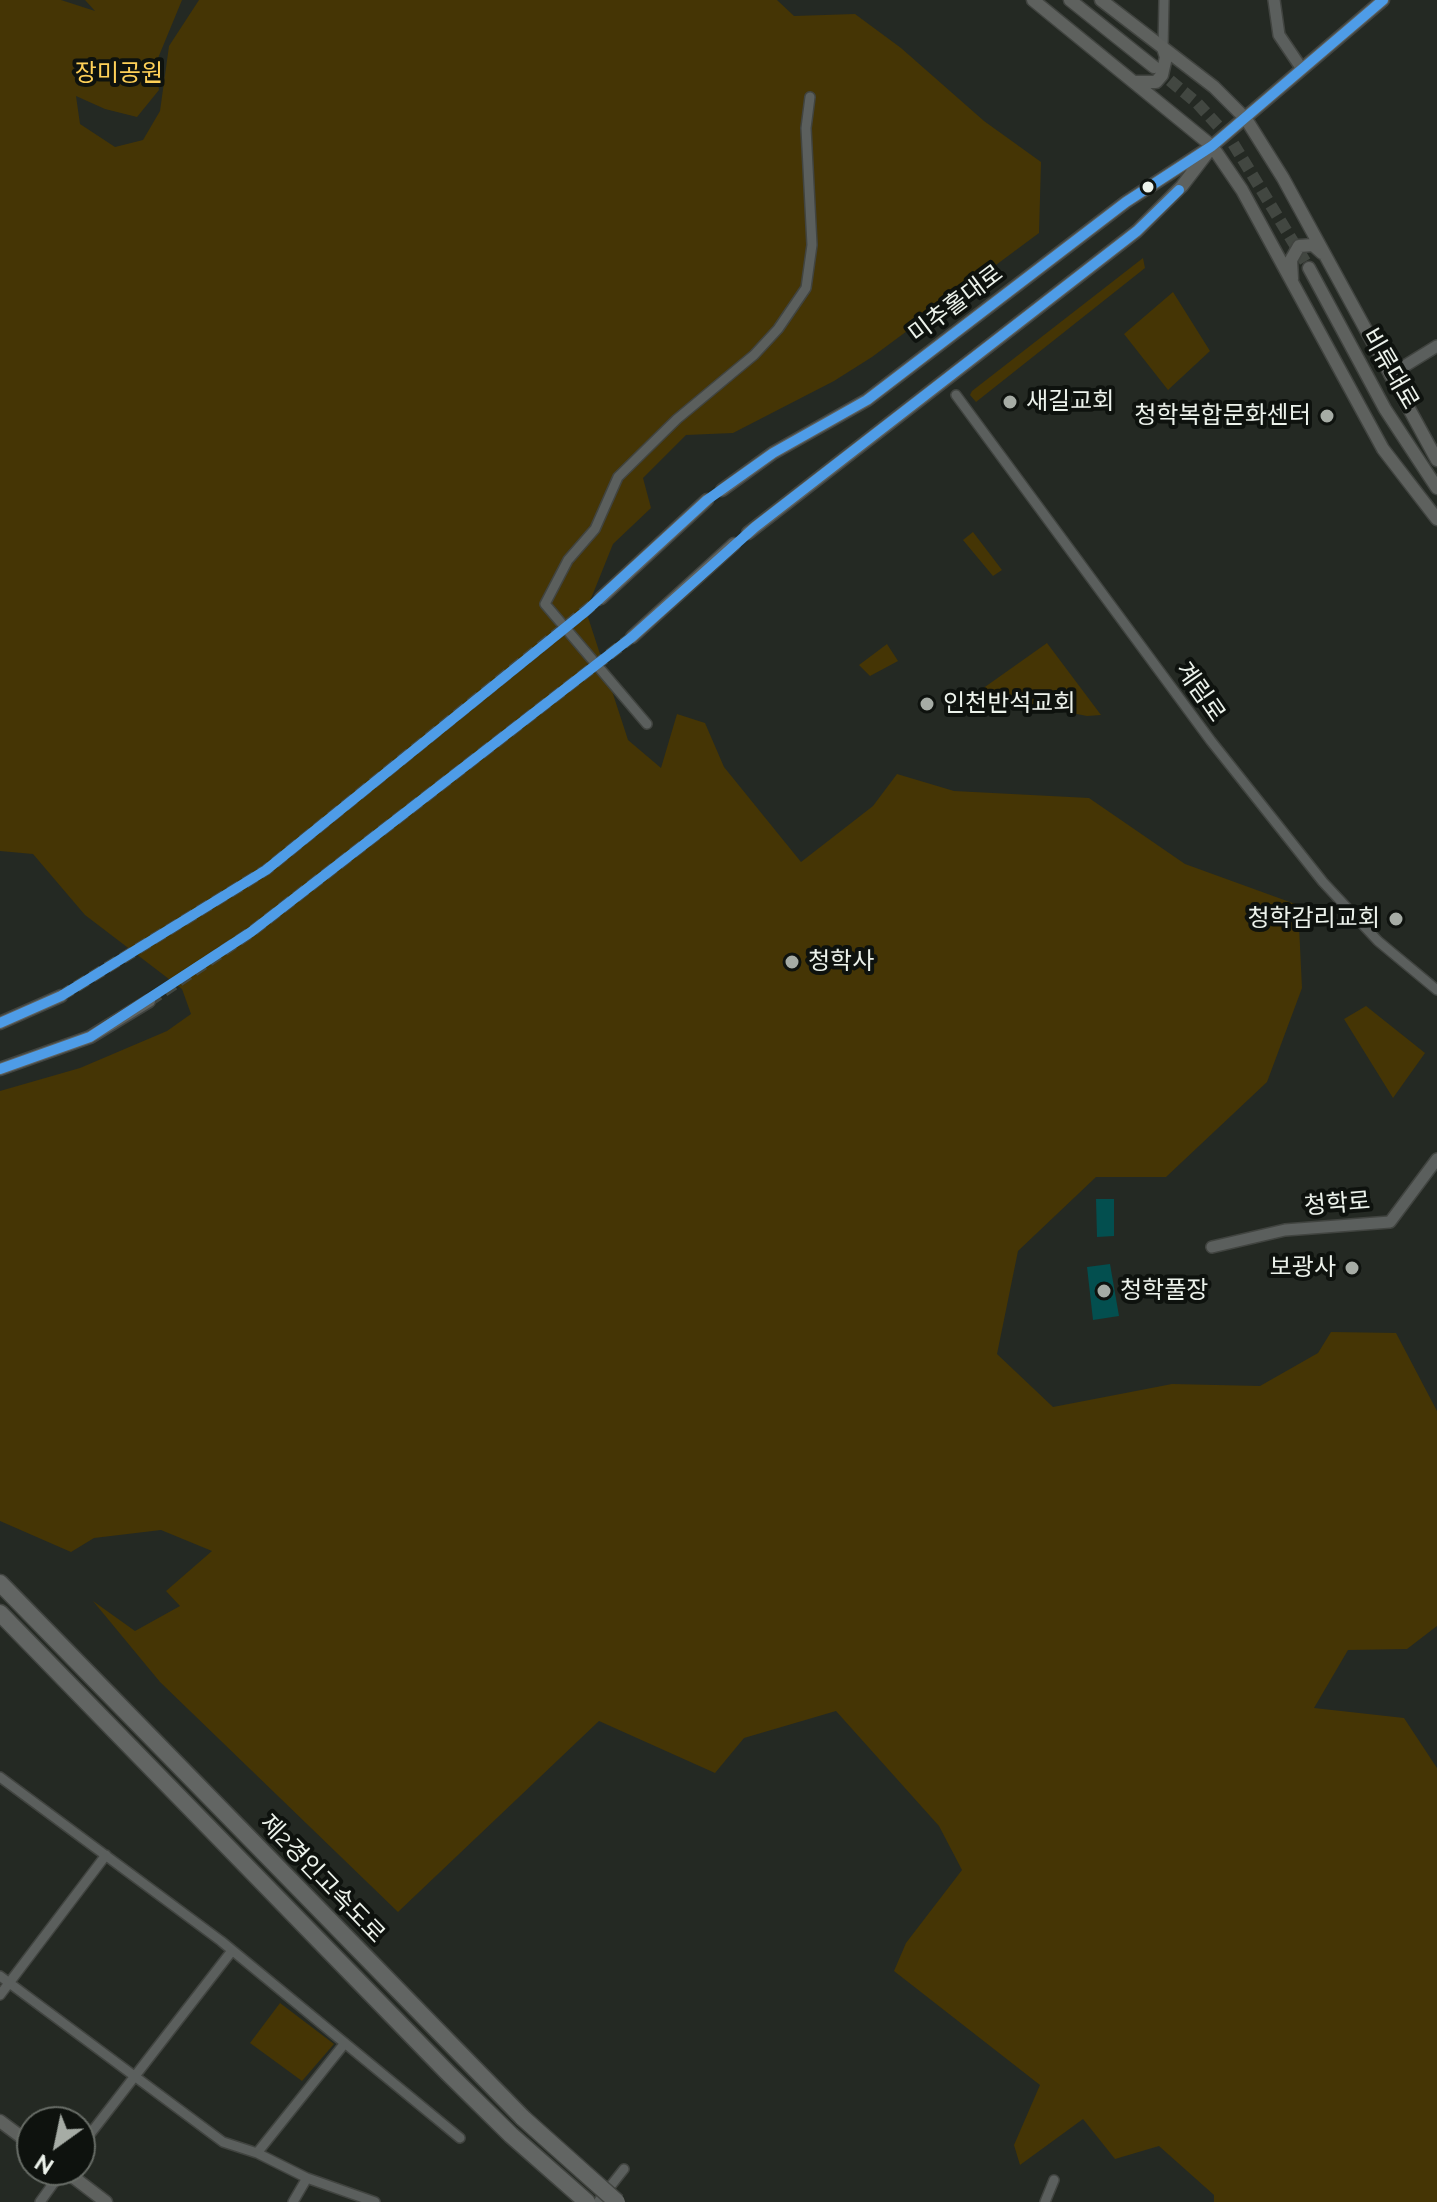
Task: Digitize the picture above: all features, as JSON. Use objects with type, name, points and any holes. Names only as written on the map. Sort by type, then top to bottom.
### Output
[{"type":"highway","name":"제2경인고속도로","points":[[0,1583],[523,2118],[617,2202]]},
{"type":"highway","name":"제2경인고속도로","points":[[0,1613],[511,2135],[587,2202]]},
{"type":"main road","points":[[1033,0],[1212,146],[1242,190],[1383,449],[1437,519]]},
{"type":"main road","points":[[1070,0],[1154,67]]},
{"type":"main road","points":[[1101,0],[1246,119],[1283,178],[1437,460]]},
{"type":"main road","name":"미추홀대로","points":[[722,490],[773,453],[867,400],[1126,202],[1212,146],[1383,0]]},
{"type":"main road","points":[[1136,82],[1156,82],[1162,75],[1166,57],[1163,48]]},
{"type":"main road","name":"미추홀대로","points":[[748,533],[1137,231],[1182,186],[1212,146]]},
{"type":"main road","points":[[1293,286],[1291,260],[1299,246],[1313,245],[1324,256]]},
{"type":"main road","name":"비류대로","points":[[1309,268],[1385,409],[1437,488]]},
{"type":"main road","points":[[601,598],[707,500]]},
{"type":"main road","points":[[632,637],[734,544]]},
{"type":"main road","points":[[0,1023],[61,996]]},
{"type":"main road","points":[[0,1069],[90,1037],[149,1001]]},
{"type":"main road","points":[[85,2186],[106,2202]]},
{"type":"street","points":[[1163,48],[1164,0]]},
{"type":"street","points":[[1274,0],[1279,35],[1302,69]]},
{"type":"street","points":[[647,724],[545,604],[568,560],[595,529],[618,477],[677,419],[754,355],[778,329],[806,288],[812,245],[806,128],[810,97]]},
{"type":"street","points":[[1390,375],[1436,350]]},
{"type":"street","name":"계림로","points":[[956,395],[1211,741],[1323,882],[1378,941],[1437,990]]},
{"type":"street","name":"청학로","points":[[1212,1247],[1285,1230],[1390,1222],[1437,1159]]},
{"type":"street","points":[[0,1777],[221,1941],[460,2138]]},
{"type":"street","points":[[0,1995],[106,1855]]},
{"type":"street","points":[[96,2126],[231,1952]]},
{"type":"street","points":[[0,1976],[223,2142],[257,2153],[307,2178],[375,2202]]},
{"type":"street","points":[[257,2153],[345,2043]]},
{"type":"street","points":[[598,2202],[624,2169]]},
{"type":"street","points":[[293,2202],[307,2178]]},
{"type":"street","points":[[1045,2202],[1054,2180]]},
{"type":"green space","name":"장미공원","points":[[0,0],[61,0],[95,11],[85,0],[182,0],[156,63],[159,90],[137,117],[105,109],[76,96],[80,124],[115,147],[143,140],[160,111],[169,46],[199,0],[777,0],[794,16],[855,14],[901,48],[984,121],[1041,162],[1039,233],[872,357],[834,381],[733,433],[686,435],[643,478],[651,508],[613,544],[586,611],[628,740],[661,768],[677,714],[705,723],[724,767],[801,862],[873,806],[897,774],[954,791],[1089,798],[1185,864],[1298,905],[1302,988],[1267,1082],[1166,1177],[1096,1177],[1018,1251],[997,1354],[1053,1407],[1172,1384],[1260,1386],[1318,1353],[1331,1332],[1396,1333],[1437,1411],[1437,1626],[1407,1649],[1348,1650],[1314,1708],[1404,1718],[1437,1768],[1437,2202],[1214,2202],[1214,2195],[1159,2146],[1115,2159],[1083,2119],[1020,2165],[1014,2145],[1040,2085],[894,1971],[906,1943],[962,1870],[939,1826],[836,1711],[744,1738],[715,1773],[599,1721],[398,1912],[160,1682],[93,1601],[135,1631],[180,1606],[166,1591],[212,1551],[161,1530],[94,1538],[71,1552],[0,1521],[0,1091],[80,1068],[167,1031],[191,1014],[182,989],[85,915],[33,854],[0,851]]},
{"type":"green space","points":[[1143,258],[1145,268],[976,402],[970,395],[972,391]]},
{"type":"green space","points":[[1173,292],[1210,351],[1168,390],[1124,334]]},
{"type":"green space","points":[[973,532],[1002,570],[993,576],[963,540]]},
{"type":"green space","points":[[1047,643],[1101,715],[1087,716],[975,694]]},
{"type":"green space","points":[[887,644],[898,661],[870,676],[859,665]]},
{"type":"green space","points":[[1366,1006],[1425,1053],[1393,1098],[1344,1019]]},
{"type":"green space","points":[[280,2003],[334,2044],[302,2081],[250,2043]]},
{"type":"water","points":[[1096,1199],[1114,1199],[1114,1236],[1097,1237]]},
{"type":"water","points":[[1110,1264],[1119,1316],[1093,1320],[1087,1267]]},
{"type":"tunnel","points":[[1156,69],[1197,103],[1231,140],[1309,268]]},
{"type":"tunnel","points":[[61,996],[266,870],[601,598]]},
{"type":"tunnel","points":[[149,1001],[251,932],[632,637]]},
{"type":"transit line","points":[[0,1023],[61,996],[266,870],[586,611],[707,500],[773,453],[867,400],[1126,202],[1212,146],[1383,0]]},
{"type":"transit line","points":[[0,1069],[90,1037],[251,932],[632,637],[755,527],[1137,231],[1179,190]]},
{"type":"place","name":"새길교회","points":[[1010,402]]},
{"type":"place","name":"청학복합문화센터","points":[[1327,416]]},
{"type":"place","name":"인천반석교회","points":[[927,704]]},
{"type":"place","name":"청학감리교회","points":[[1396,919]]},
{"type":"place","name":"청학사","points":[[792,962]]},
{"type":"place","name":"보광사","points":[[1352,1268]]},
{"type":"place","name":"청학풀장","points":[[1104,1291]]}]
